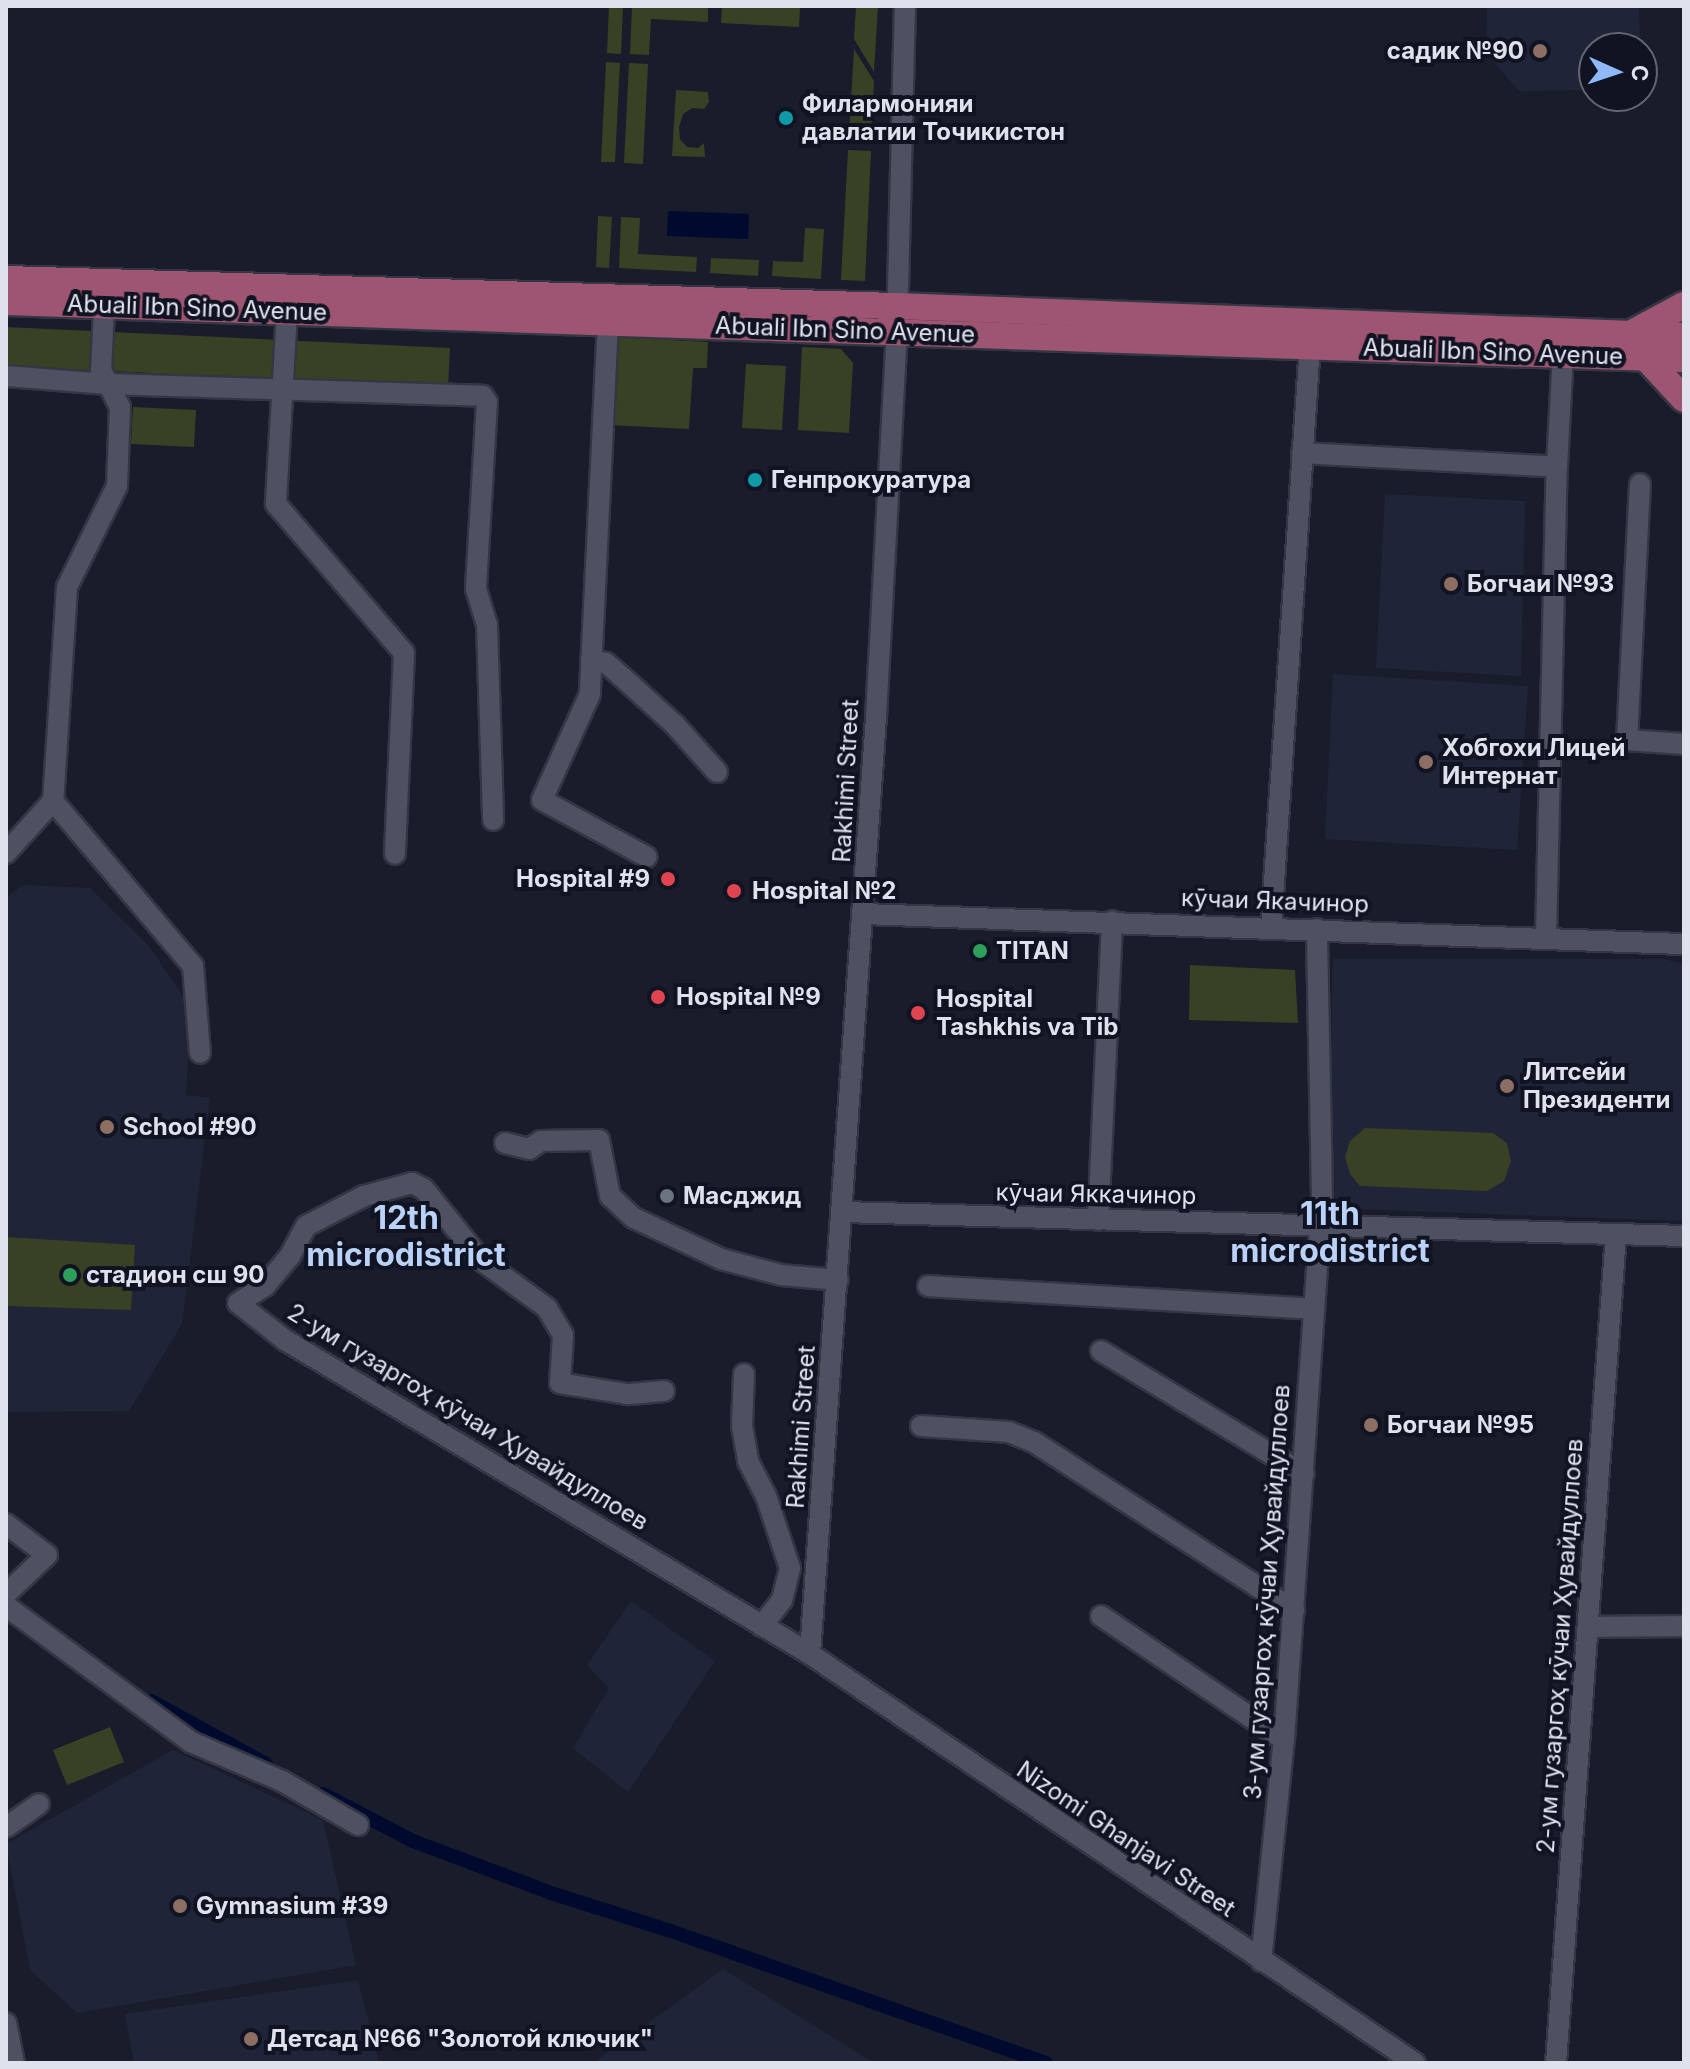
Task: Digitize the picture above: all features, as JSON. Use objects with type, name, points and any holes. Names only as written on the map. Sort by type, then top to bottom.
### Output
[{"type":"main road","name":"Abuali Ibn Sino Avenue","points":[[6,279],[105,294],[287,311],[608,322],[896,318],[1310,345],[1684,359]]},
{"type":"main road","name":"Abuali Ibn Sino Avenue","points":[[6,302],[105,294],[896,318],[1684,336]]},
{"type":"main road","points":[[1632,333],[1684,305]]},
{"type":"main road","points":[[1645,357],[1684,399]]},
{"type":"street","name":"Rakhimi Street","points":[[810,1654],[864,914],[909,42],[905,6]]},
{"type":"street","points":[[6,853],[53,801],[67,587],[114,498],[117,486],[120,407],[101,370],[105,294]]},
{"type":"street","points":[[287,311],[276,504],[404,653],[395,854]]},
{"type":"street","points":[[608,322],[590,694],[542,800],[647,857]]},
{"type":"street","points":[[1271,927],[1310,345]]},
{"type":"street","points":[[1546,938],[1557,467],[1563,354]]},
{"type":"street","points":[[6,376],[108,384],[483,396],[487,402],[476,589],[487,625],[493,820]]},
{"type":"street","points":[[1302,453],[1557,467]]},
{"type":"street","points":[[1640,484],[1627,740],[1684,744]]},
{"type":"street","points":[[591,660],[606,663],[630,684],[675,725],[717,772]]},
{"type":"street","points":[[53,801],[193,966],[200,1053]]},
{"type":"street","name":"кӯчаи Якачинор","points":[[864,914],[1684,944]]},
{"type":"street","points":[[1098,1220],[1112,921]]},
{"type":"street","name":"3-ум гузаргоҳ кӯчаи Ҳувайдуллоев","points":[[1261,1961],[1284,1740],[1320,1225],[1317,929]]},
{"type":"street","points":[[505,1143],[529,1149],[541,1141],[599,1140],[610,1196],[634,1218],[721,1259],[781,1275],[838,1280]]},
{"type":"street","name":"2-ум гузаргоҳ кӯчаи Ҳувайдуллоев","points":[[664,1391],[627,1394],[560,1383],[563,1335],[547,1308],[481,1260],[424,1189],[412,1183],[364,1196],[306,1226],[290,1256],[266,1285],[238,1303],[292,1344],[810,1654]]},
{"type":"street","name":"кӯчаи Яккачинор","points":[[842,1212],[1684,1236]]},
{"type":"street","name":"2-ум гузаргоҳ кӯчаи Ҳувайдуллоев","points":[[1556,2063],[1616,1234]]},
{"type":"street","points":[[928,1286],[1314,1309]]},
{"type":"street","points":[[1101,1351],[1304,1474]]},
{"type":"street","points":[[744,1374],[742,1426],[748,1461],[766,1496],[790,1568],[782,1600],[762,1626]]},
{"type":"street","points":[[921,1426],[1009,1432],[1034,1442],[1294,1610]]},
{"type":"street","points":[[6,1524],[47,1555],[6,1594]]},
{"type":"street","points":[[6,1606],[191,1742],[282,1781],[358,1825]]},
{"type":"street","points":[[1101,1616],[1284,1740]]},
{"type":"street","points":[[1588,1627],[1684,1626]]},
{"type":"street","name":"Nizomi Ghanjavi Street","points":[[810,1654],[1415,2063]]},
{"type":"street","points":[[6,1827],[39,1804]]},
{"type":"street","points":[[6,2023],[14,2063]]},
{"type":"shaded area","name":"садик №90","points":[[1487,6],[1639,6],[1640,32],[1578,32],[1578,90],[1519,91],[1486,53]]},
{"type":"shaded area","name":"Богчаи №93","points":[[1385,494],[1525,501],[1521,676],[1376,668]]},
{"type":"shaded area","name":"Хобгохи Лицей Интернат","points":[[1333,674],[1528,686],[1517,850],[1325,839]]},
{"type":"shaded area","name":"School #90","points":[[23,885],[90,888],[149,946],[191,1008],[186,1095],[210,1098],[182,1324],[129,1411],[6,1412],[6,898]]},
{"type":"shaded area","name":"Литсейи Президенти","points":[[1333,959],[1664,959],[1684,964],[1684,1221],[1327,1208]]},
{"type":"shaded area","points":[[631,1601],[715,1661],[628,1792],[573,1748],[609,1688],[587,1665]]},
{"type":"shaded area","name":"Gymnasium #39","points":[[173,1750],[323,1820],[356,1965],[77,2013],[30,1970],[6,1844]]},
{"type":"shaded area","points":[[723,1969],[874,2063],[593,2063]]},
{"type":"shaded area","name":"Детсад №66 \"Золотой ключик\"","points":[[358,1980],[379,2063],[134,2063],[125,2014]]},
{"type":"green space","points":[[609,6],[623,6],[621,54],[607,53]]},
{"type":"green space","points":[[632,6],[708,6],[708,22],[651,19],[649,55],[630,54]]},
{"type":"green space","points":[[722,6],[800,8],[799,27],[721,23]]},
{"type":"green space","points":[[856,6],[878,6],[874,72],[854,39]]},
{"type":"green space","points":[[854,49],[874,81],[871,135],[849,134]]},
{"type":"green space","points":[[606,62],[620,63],[615,162],[601,162]]},
{"type":"green space","points":[[629,63],[648,64],[643,164],[624,163]]},
{"type":"green space","points":[[676,90],[708,92],[709,102],[704,109],[692,108],[683,114],[679,127],[680,139],[687,147],[698,148],[704,143],[705,157],[672,156]]},
{"type":"green space","points":[[848,150],[871,151],[865,281],[841,280]]},
{"type":"green space","points":[[598,216],[612,217],[609,268],[596,267]]},
{"type":"green space","points":[[621,217],[640,218],[638,254],[697,257],[696,272],[619,268]]},
{"type":"green space","points":[[805,228],[824,229],[821,279],[772,276],[773,261],[803,262]]},
{"type":"green space","points":[[711,258],[759,260],[758,276],[710,273]]},
{"type":"green space","points":[[6,327],[450,348],[448,387],[6,366]]},
{"type":"green space","points":[[613,337],[708,342],[707,368],[693,368],[689,429],[609,425]]},
{"type":"green space","points":[[802,347],[841,349],[853,363],[849,433],[798,430]]},
{"type":"green space","points":[[746,364],[786,366],[782,430],[742,428]]},
{"type":"green space","points":[[133,407],[196,410],[194,447],[131,444]]},
{"type":"green space","points":[[1190,965],[1295,970],[1298,1023],[1189,1020]]},
{"type":"green space","points":[[1365,1128],[1493,1133],[1507,1143],[1511,1161],[1504,1181],[1487,1191],[1360,1186],[1350,1174],[1345,1157],[1350,1141]]},
{"type":"green space","name":"стадион сш 90","points":[[6,1237],[135,1245],[131,1310],[6,1306]]},
{"type":"green space","points":[[110,1727],[124,1762],[67,1785],[53,1750]]},
{"type":"water","points":[[668,211],[749,214],[748,239],[667,236]]},
{"type":"waterway","points":[[151,1701],[266,1764]]},
{"type":"waterway","points":[[323,1794],[413,1841],[551,1893],[671,1931],[1045,2063]]},
{"type":"place","name":"садик №90","points":[[1540,51]]},
{"type":"place","name":"Филармонияи давлатии Точикистон","points":[[786,118]]},
{"type":"place","name":"Генпрокуратура","points":[[755,480]]},
{"type":"place","name":"Богчаи №93","points":[[1451,584]]},
{"type":"place","name":"Хобгохи Лицей Интернат","points":[[1426,762]]},
{"type":"place","name":"Hospital #9","points":[[668,879]]},
{"type":"place","name":"Hospital №2","points":[[734,891]]},
{"type":"place","name":"TITAN","points":[[980,951]]},
{"type":"place","name":"Hospital №9","points":[[658,997]]},
{"type":"place","name":"Hospital Tashkhis va Tib","points":[[918,1013]]},
{"type":"place","name":"Литсейи Президенти","points":[[1507,1086]]},
{"type":"place","name":"School #90","points":[[107,1127]]},
{"type":"place","name":"Масджид","points":[[667,1196]]},
{"type":"place","name":"стадион сш 90","points":[[70,1275]]},
{"type":"place","name":"Богчаи №95","points":[[1371,1425]]},
{"type":"place","name":"Gymnasium #39","points":[[180,1906]]},
{"type":"place","name":"Детсад №66 \"Золотой ключик\"","points":[[251,2039]]},
{"type":"district","name":"11th microdistrict","points":[[1330,1234]]},
{"type":"district","name":"12th microdistrict","points":[[406,1238]]}]
